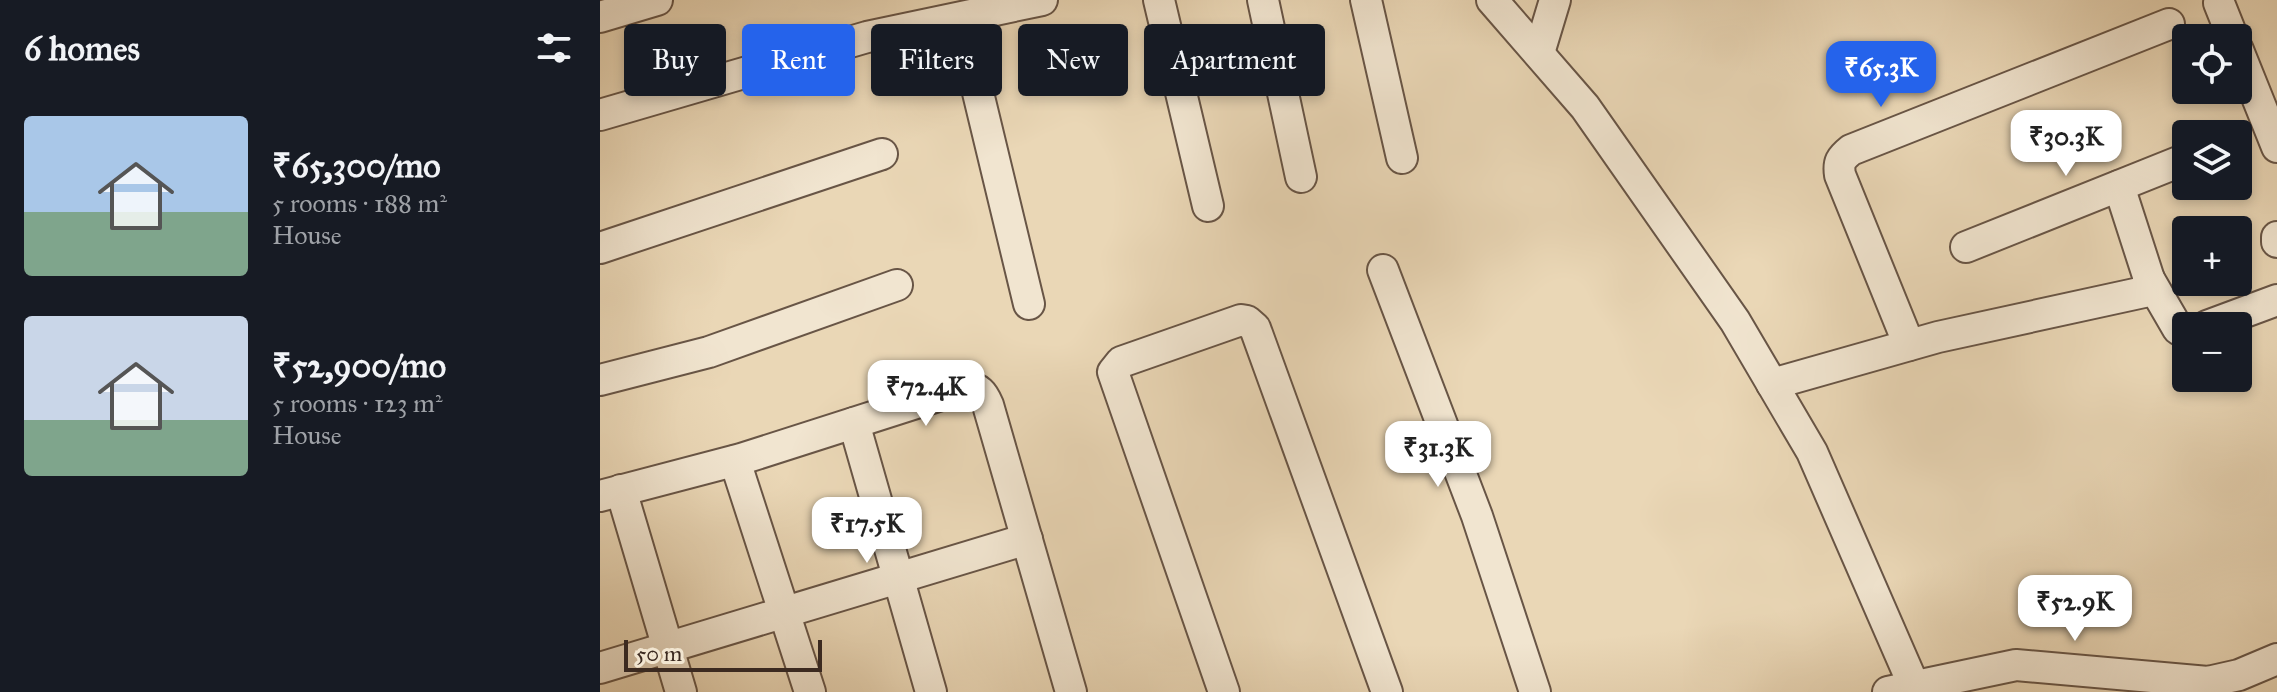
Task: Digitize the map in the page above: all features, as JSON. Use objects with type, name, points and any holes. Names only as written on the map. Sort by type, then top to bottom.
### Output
[{"type":"street","points":[[600,17],[657,0]]},
{"type":"street","points":[[600,115],[867,37],[1042,0]]},
{"type":"street","points":[[1159,0],[1208,206]]},
{"type":"street","points":[[1263,0],[1301,177]]},
{"type":"street","points":[[1366,0],[1402,158]]},
{"type":"street","points":[[1492,0],[1577,97],[1727,309],[1772,384],[1818,465],[1901,690],[2004,666],[2056,680],[2208,682],[2239,675],[2277,659]]},
{"type":"street","points":[[1539,53],[1555,0]]},
{"type":"street","points":[[2219,3],[2227,24]]},
{"type":"street","points":[[960,18],[1029,304]]},
{"type":"street","points":[[1909,345],[1840,175],[1838,165],[1842,157],[1851,150],[2169,24]]},
{"type":"street","points":[[2252,85],[2277,147]]},
{"type":"street","points":[[600,248],[882,154]]},
{"type":"street","points":[[1966,247],[2172,165]]},
{"type":"street","points":[[2119,186],[2149,279],[2172,319]]},
{"type":"street","points":[[1383,270],[1472,502],[1535,692]]},
{"type":"street","points":[[1772,384],[1909,345],[2144,292],[2149,279]]},
{"type":"street","points":[[600,380],[709,352],[897,285]]},
{"type":"street","points":[[2245,312],[2277,300]]},
{"type":"street","points":[[1224,692],[1113,372],[1121,362],[1241,320],[1255,328],[1387,692]]},
{"type":"street","points":[[681,692],[611,493],[735,461],[966,387],[975,388],[983,394],[988,405],[1071,692]]},
{"type":"street","points":[[854,423],[931,692]]},
{"type":"street","points":[[735,461],[810,692]]},
{"type":"street","points":[[600,668],[1027,539]]}]
